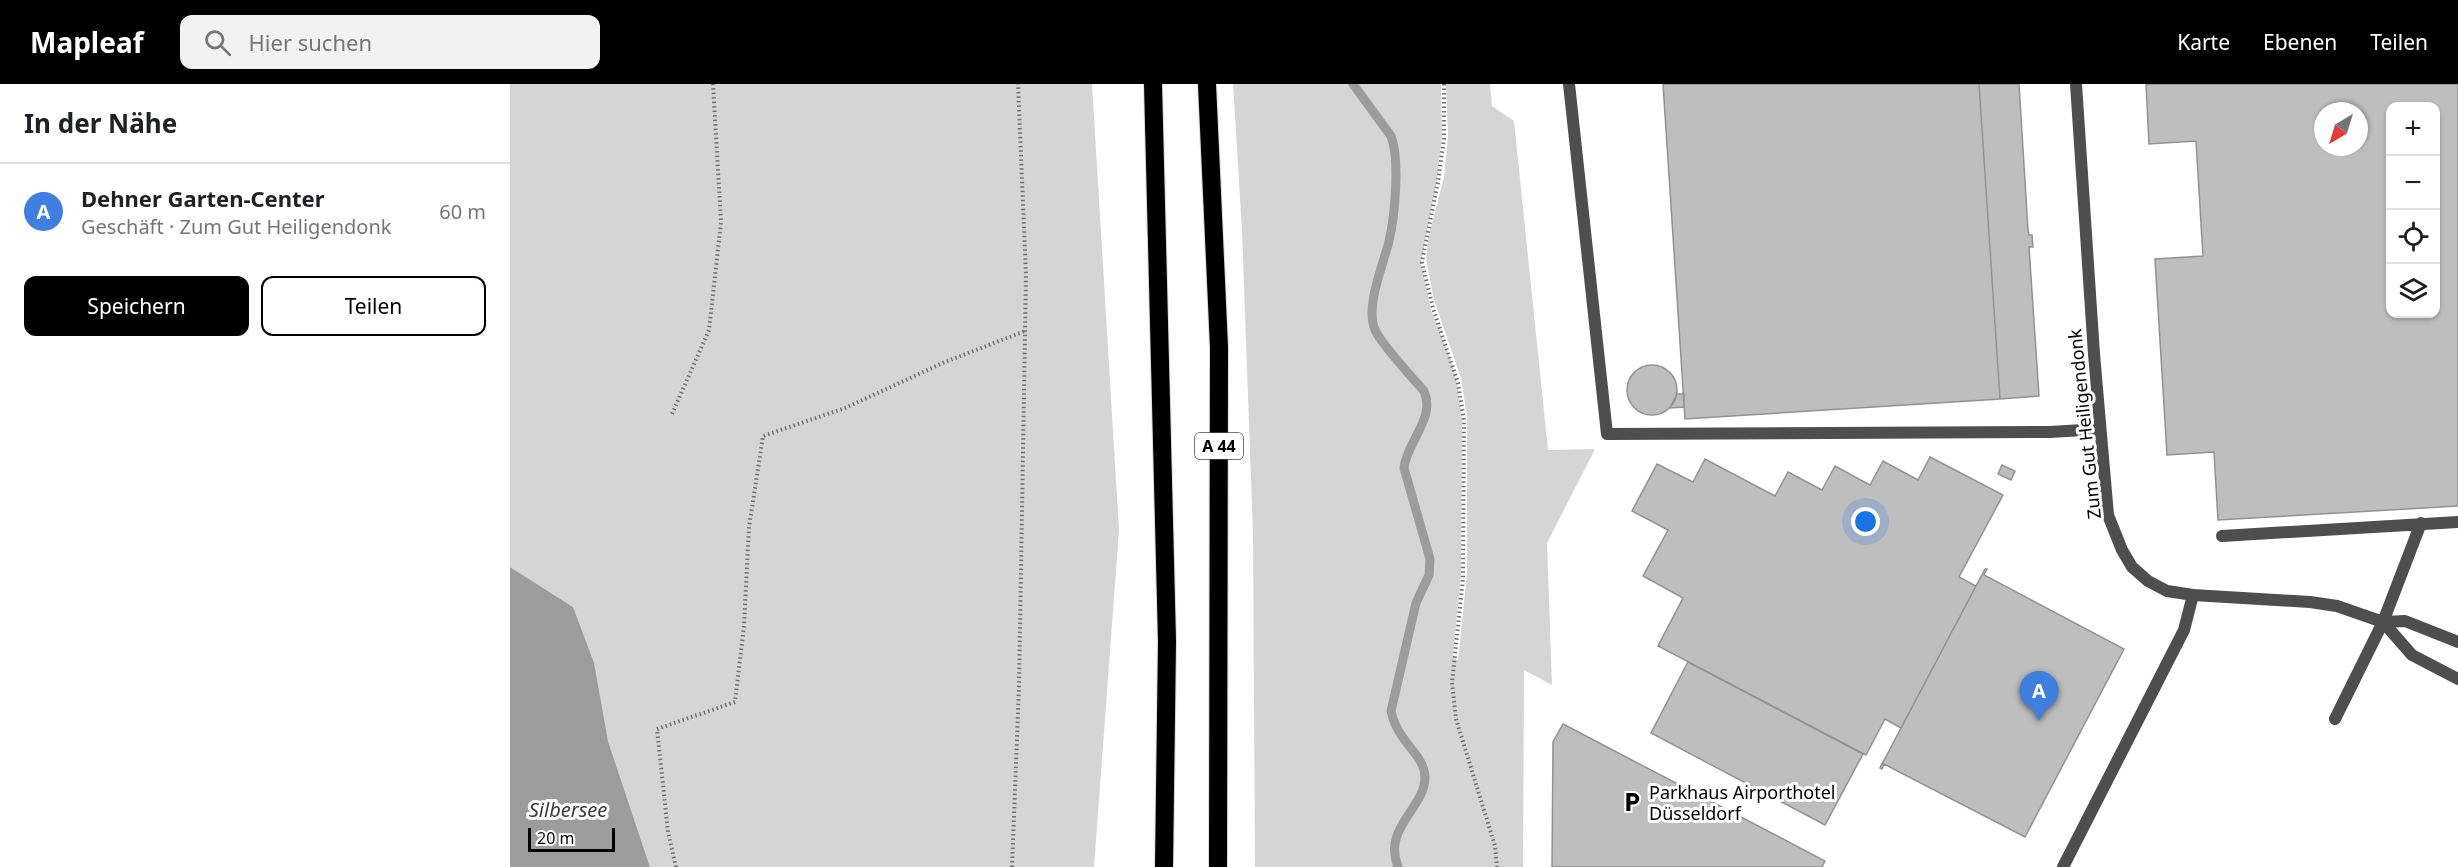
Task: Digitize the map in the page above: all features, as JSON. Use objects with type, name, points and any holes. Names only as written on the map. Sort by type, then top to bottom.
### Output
[{"type":"highway","points":[[1153,84],[1167,640],[1164,867]]},
{"type":"highway","name":"A 44","points":[[1207,84],[1219,347],[1218,867]]},
{"type":"street","points":[[1569,84],[1607,434],[2050,432],[2100,429]]},
{"type":"street","name":"Zum Gut Heiligendonk","points":[[2076,84],[2108,515],[2122,550],[2132,567],[2148,582],[2167,591],[2337,606],[2383,622],[2405,621],[2458,642]]},
{"type":"street","points":[[2222,536],[2458,522]]},
{"type":"street","points":[[2335,719],[2383,622],[2421,523]]},
{"type":"street","points":[[2063,867],[2184,630],[2193,595]]},
{"type":"street","name":"Zum Gut Heiligendonk","points":[[2383,622],[2412,655],[2458,679]]},
{"type":"path","points":[[672,414],[709,330],[721,222],[713,84]]},
{"type":"path","points":[[1012,867],[1019,675],[1026,275],[1018,84]]},
{"type":"path","points":[[1444,84],[1444,139],[1422,262],[1433,308],[1458,382],[1464,420],[1462,579],[1452,683],[1456,719],[1495,846],[1497,867]]},
{"type":"path","points":[[676,867],[668,832],[657,729],[735,702],[744,626],[749,527],[763,436],[845,408],[945,362],[1025,331]]},
{"type":"shaded area","points":[[510,84],[1092,84],[1119,530],[1094,867],[650,867],[608,741],[573,607],[510,567]]},
{"type":"shaded area","points":[[1233,84],[1441,84],[1442,136],[1437,180],[1421,262],[1431,310],[1451,360],[1462,419],[1461,577],[1453,655],[1458,661],[1467,573],[1467,417],[1461,378],[1434,300],[1426,259],[1428,239],[1444,177],[1448,137],[1446,84],[1490,84],[1492,106],[1514,121],[1548,450],[1595,449],[1547,543],[1552,685],[1524,670],[1523,867],[1255,867],[1253,534],[1242,230]]},
{"type":"water","name":"Silbersee","points":[[510,567],[573,607],[594,663],[608,741],[650,867],[510,867]]},
{"type":"building","points":[[1663,84],[1979,84],[2000,399],[1685,419]]},
{"type":"building","points":[[1979,84],[2019,84],[2028,230],[2029,235],[2032,235],[2033,247],[2029,247],[2039,396],[2000,399]]},
{"type":"building","points":[[2146,84],[2458,84],[2458,506],[2218,520],[2214,452],[2167,455],[2155,259],[2203,256],[2196,141],[2149,144]]},
{"type":"building","points":[[1647,365],[1657,365],[1670,372],[1677,385],[1677,395],[1670,408],[1657,415],[1647,415],[1638,411],[1631,404],[1627,395],[1627,385],[1631,376],[1638,369]]},
{"type":"building","points":[[1677,394],[1684,394],[1684,407],[1670,408]]},
{"type":"building","points":[[1930,457],[2003,495],[1959,577],[1976,586],[1901,728],[1885,719],[1866,755],[1658,646],[1683,598],[1643,576],[1668,530],[1632,511],[1657,464],[1693,482],[1705,459],[1775,496],[1788,472],[1822,490],[1835,466],[1870,485],[1883,461],[1918,480]]},
{"type":"building","points":[[2002,465],[2015,471],[2011,480],[1998,474]]},
{"type":"building","points":[[1987,569],[1984,575],[2124,649],[2025,837],[1884,764],[1882,769],[1880,768]]},
{"type":"building","points":[[1688,662],[1863,754],[1825,825],[1651,733]]},
{"type":"building","name":"Parkhaus Airporthotel Düsseldorf","points":[[1563,724],[1825,861],[1822,867],[1552,867],[1553,742]]},
{"type":"waterway","points":[[1353,84],[1391,136],[1394,146],[1396,188],[1393,217],[1389,241],[1373,298],[1372,320],[1378,336],[1424,391],[1427,401],[1424,420],[1410,448],[1404,468],[1430,559],[1429,575],[1416,603],[1391,711],[1398,730],[1422,765],[1425,776],[1419,798],[1396,840],[1395,853],[1398,867]]},
{"type":"place","name":"Dehner Garten-Center","points":[[2039,721]]},
{"type":"place","name":"Parkhaus Airporthotel Düsseldorf","points":[[1632,802]]}]
